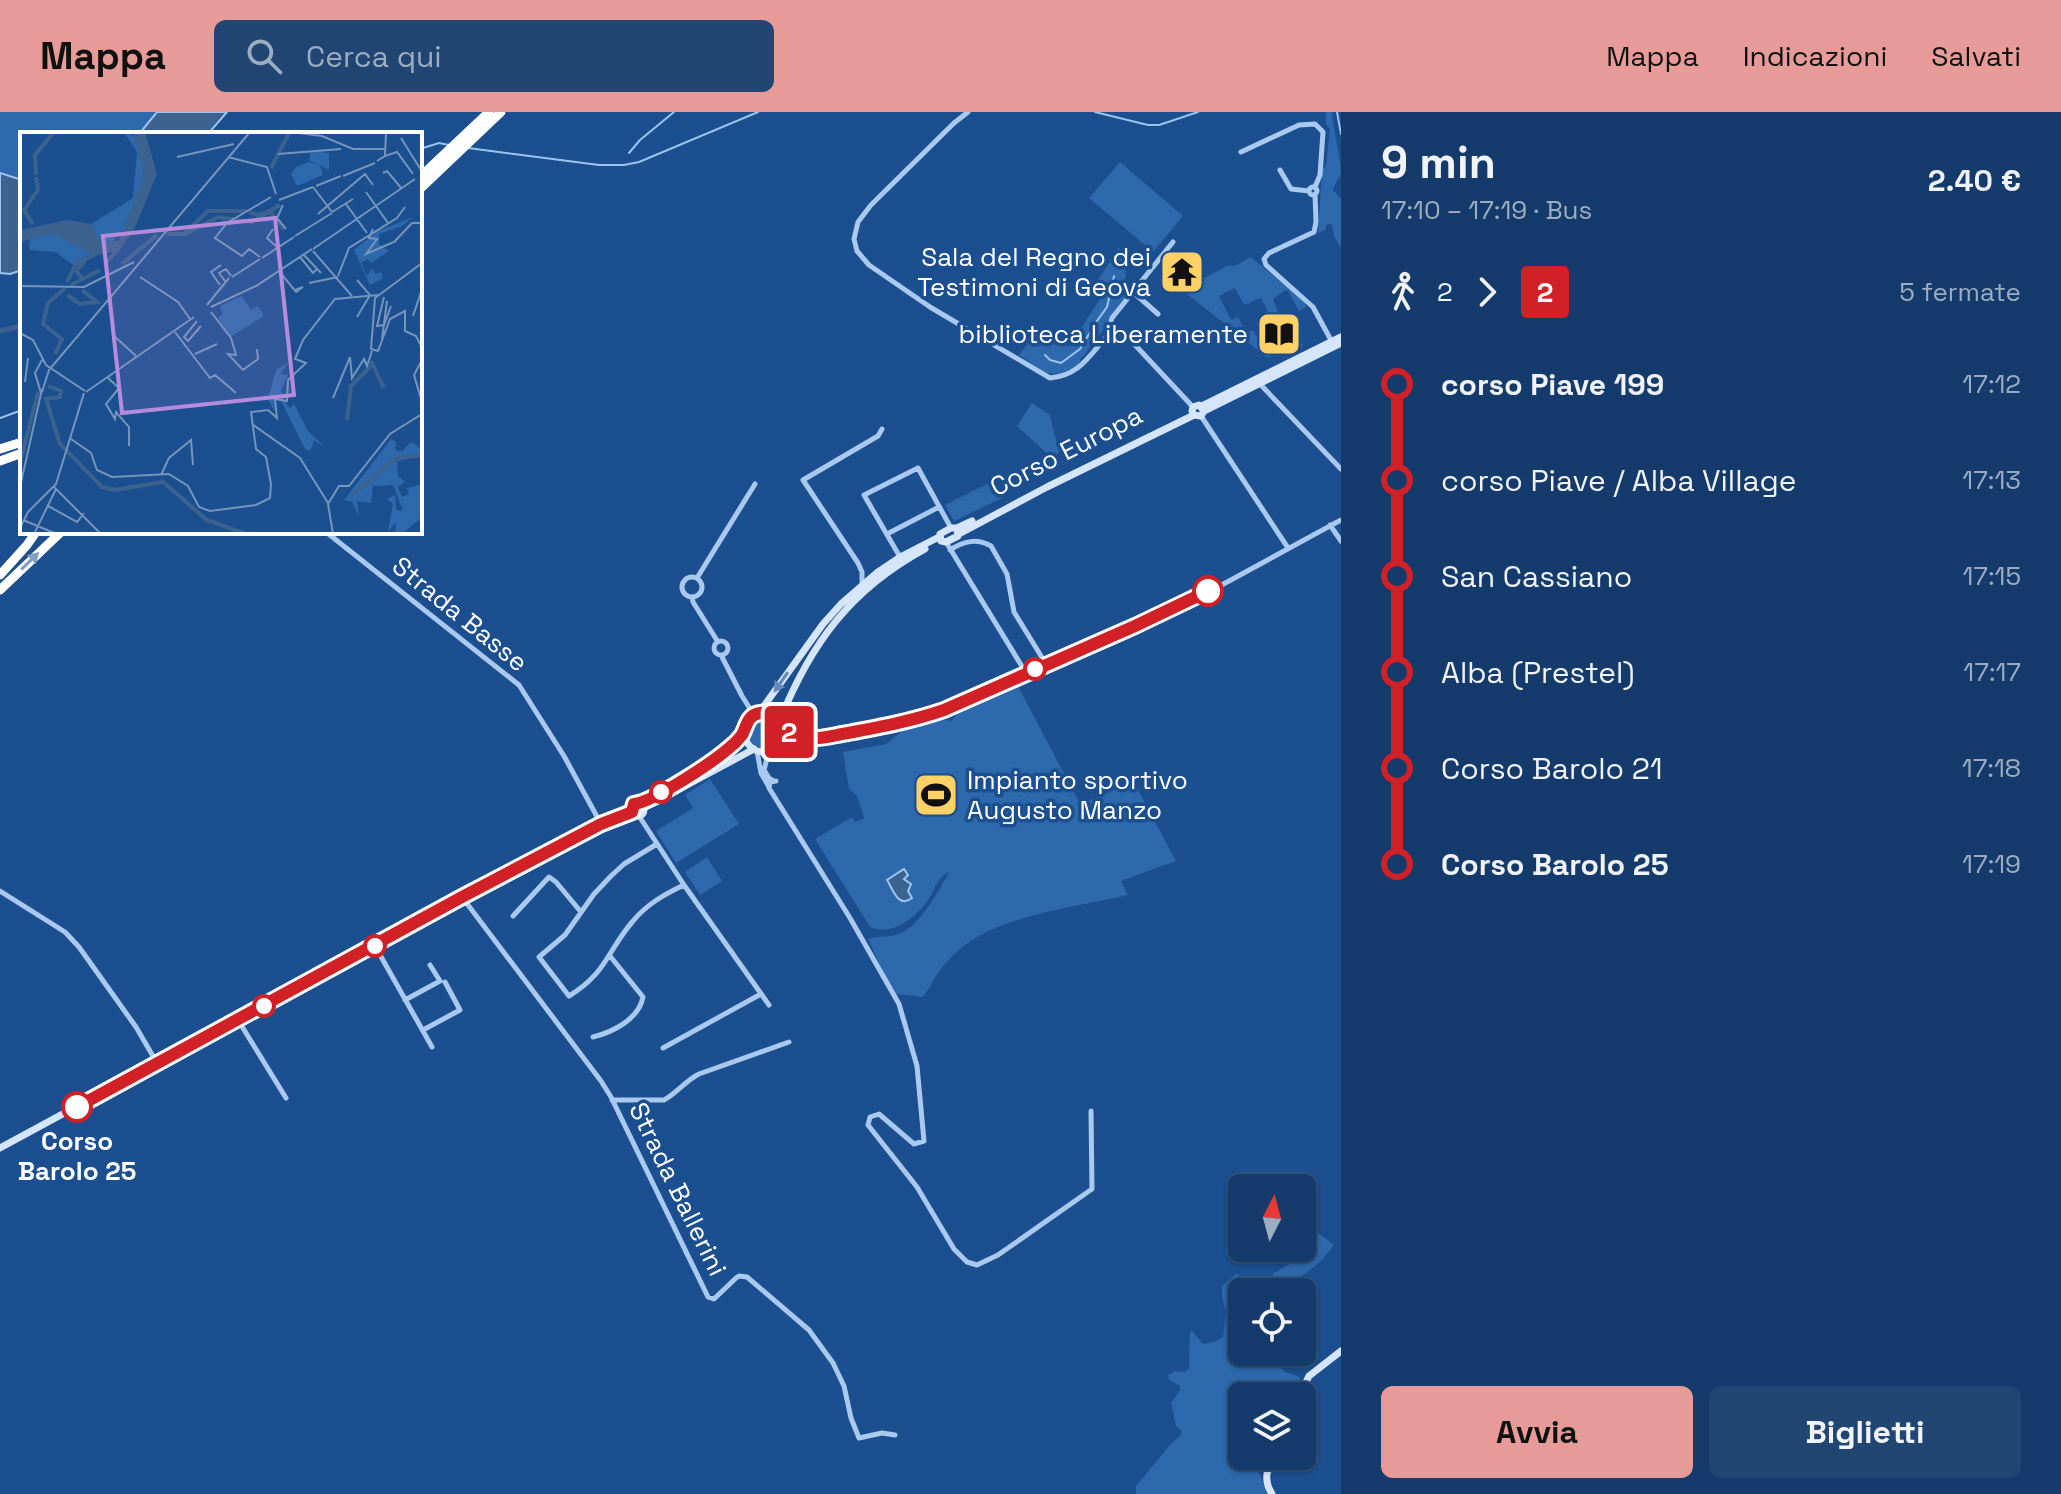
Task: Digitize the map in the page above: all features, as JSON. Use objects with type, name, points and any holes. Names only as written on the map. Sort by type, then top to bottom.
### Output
[{"type":"highway","points":[[422,187],[453,157],[489,112]]},
{"type":"highway","points":[[422,174],[501,112]]},
{"type":"highway","points":[[0,449],[20,443]]},
{"type":"highway","points":[[0,461],[20,454]]},
{"type":"highway","points":[[0,575],[34,534]]},
{"type":"highway","points":[[0,590],[59,534]]},
{"type":"main road","name":"Corso Europa","points":[[1258,381],[1341,340]]},
{"type":"main road","name":"Corso Europa","points":[[956,530],[1341,340]]},
{"type":"main road","name":"Corso Europa","points":[[956,530],[1198,411]]},
{"type":"main road","points":[[944,542],[942,532],[956,530]]},
{"type":"main road","points":[[642,806],[730,748],[744,732],[747,721],[763,710],[823,624],[862,585],[900,557],[944,542]]},
{"type":"main road","points":[[0,1148],[462,897],[601,824],[635,814],[632,806],[642,806],[755,750],[772,750],[783,739],[782,724],[810,657],[847,606],[889,570],[944,542]]},
{"type":"main road","points":[[757,714],[771,713],[782,724]]},
{"type":"main road","points":[[744,732],[747,742],[755,750]]},
{"type":"main road","points":[[1306,1382],[1309,1376],[1341,1351]]},
{"type":"main road","points":[[1268,1470],[1267,1486],[1272,1494]]},
{"type":"street","points":[[968,112],[871,205],[858,222],[854,239],[857,251],[869,265],[930,307],[1050,378],[1073,373],[1116,329]]},
{"type":"street","points":[[1241,152],[1299,125],[1315,124],[1323,132],[1320,175],[1313,191],[1314,232],[1269,253],[1264,259],[1266,265],[1313,307],[1332,342]]},
{"type":"street","points":[[1280,170],[1291,189],[1313,191]]},
{"type":"street","points":[[1173,242],[1111,322],[1198,411],[1288,548]]},
{"type":"street","points":[[1133,292],[1158,314]]},
{"type":"street","points":[[1258,381],[1341,469]]},
{"type":"street","points":[[862,585],[858,563],[803,480],[878,436],[882,429]]},
{"type":"street","points":[[900,557],[864,495],[918,468],[939,507],[956,530]]},
{"type":"street","points":[[697,578],[755,484]]},
{"type":"street","points":[[887,534],[939,507]]},
{"type":"street","points":[[772,788],[779,783],[769,778],[764,770],[772,750],[944,710],[1218,587],[1341,520]]},
{"type":"street","points":[[1330,525],[1341,541]]},
{"type":"street","name":"Strada Basse","points":[[329,534],[519,685],[564,756],[601,824]]},
{"type":"street","points":[[944,542],[958,544],[972,540],[991,546],[1007,574],[1014,612],[1046,664]]},
{"type":"street","points":[[944,542],[1026,673]]},
{"type":"street","points":[[858,563],[867,570],[878,572]]},
{"type":"street","points":[[687,577],[697,578],[702,584],[698,596],[685,595],[682,586],[687,577]]},
{"type":"street","points":[[692,597],[718,642]]},
{"type":"street","points":[[718,642],[714,650],[721,655],[742,696],[757,714]]},
{"type":"street","points":[[718,642],[728,646],[727,653],[721,655]]},
{"type":"street","points":[[782,724],[793,736],[823,738]]},
{"type":"street","points":[[755,750],[761,773],[899,1004],[917,1066],[924,1141],[914,1144],[879,1114],[870,1117],[868,1125],[917,1187],[954,1249],[967,1262],[977,1265],[998,1255],[1092,1189],[1091,1111]]},
{"type":"street","points":[[635,814],[769,1005]]},
{"type":"street","points":[[657,844],[624,864],[611,876],[565,935],[539,957],[569,996],[587,986],[597,975],[642,911],[684,885]]},
{"type":"street","points":[[513,916],[549,877],[581,912]]},
{"type":"street","points":[[0,891],[65,932],[79,947],[158,1063]]},
{"type":"street","name":"Strada Ballerini","points":[[462,897],[601,1081],[708,1297],[714,1299],[739,1276],[747,1277],[809,1330],[833,1363],[844,1386],[859,1438],[882,1433],[895,1435]]},
{"type":"street","points":[[375,946],[432,1047]]},
{"type":"street","points":[[593,1037],[626,1022],[642,1003],[643,997],[610,956]]},
{"type":"street","points":[[405,1000],[440,981],[430,965]]},
{"type":"street","points":[[423,1030],[460,1010],[445,982]]},
{"type":"street","points":[[663,1048],[761,994]]},
{"type":"street","points":[[238,1020],[286,1098]]},
{"type":"street","name":"Strada Ballerini","points":[[612,1100],[664,1100],[690,1078],[789,1042]]},
{"type":"shaded area","points":[[0,112],[157,112],[141,132],[20,132],[20,179],[0,173]]},
{"type":"shaded area","points":[[157,112],[227,112],[210,132],[141,132]]},
{"type":"shaded area","points":[[1326,112],[1332,112],[1341,167],[1333,190],[1341,199],[1341,248],[1332,224],[1327,224],[1325,230],[1318,233],[1322,169],[1326,166],[1330,129],[1326,124]]},
{"type":"shaded area","points":[[1120,162],[1183,216],[1153,252],[1089,198]]},
{"type":"shaded area","points":[[0,173],[20,179],[20,271],[0,273]]},
{"type":"shaded area","points":[[1119,247],[1126,259],[1125,290],[1129,293],[1110,318],[1109,329],[1105,328],[1080,364],[1055,374],[1043,371],[1019,355],[1039,329],[1069,347],[1105,291],[1106,287],[1098,280]]},
{"type":"shaded area","points":[[1251,257],[1304,301],[1306,307],[1299,311],[1286,290],[1273,299],[1278,312],[1270,316],[1261,298],[1244,305],[1235,288],[1219,296],[1231,320],[1238,317],[1246,333],[1253,330],[1262,347],[1297,332],[1303,346],[1289,353],[1287,349],[1268,358],[1182,290]]},
{"type":"shaded area","points":[[1032,403],[1050,415],[1059,452],[1053,459],[1017,426]]},
{"type":"shaded area","points":[[993,481],[1002,498],[954,521],[945,505]]},
{"type":"shaded area","points":[[1018,686],[1080,804],[1134,782],[1176,861],[1121,881],[1128,895],[1017,920],[976,937],[954,954],[922,997],[897,994],[868,939],[897,935],[908,929],[928,906],[949,872],[919,911],[904,923],[887,929],[870,927],[815,839],[852,817],[855,822],[864,818],[857,796],[849,789],[843,752],[886,744],[907,727],[923,722],[939,719],[951,721],[963,707]]},
{"type":"shaded area","points":[[764,716],[775,721],[780,732],[775,743],[764,748],[753,743],[748,732],[753,721]]},
{"type":"shaded area","points":[[710,779],[739,824],[676,863],[656,831],[693,808],[685,795]]},
{"type":"shaded area","points":[[707,857],[722,881],[700,895],[685,872]]},
{"type":"shaded area","points":[[904,869],[908,875],[904,879],[911,884],[908,891],[912,898],[907,901],[896,896],[887,880]]},
{"type":"shaded area","points":[[1316,1233],[1333,1244],[1320,1262],[1298,1278],[1269,1278],[1290,1264],[1316,1262]]},
{"type":"shaded area","points":[[1228,1281],[1228,1366],[1281,1366],[1285,1372],[1301,1380],[1228,1382],[1228,1470],[1255,1470],[1260,1474],[1267,1494],[1136,1494],[1136,1486],[1181,1435],[1171,1403],[1180,1386],[1169,1380],[1168,1375],[1175,1371],[1185,1372],[1189,1368],[1190,1333],[1192,1331],[1203,1344],[1223,1337],[1226,1312],[1222,1286]]},
{"type":"waterway","points":[[629,153],[674,112]]},
{"type":"waterway","points":[[468,148],[599,165],[624,165],[639,162],[758,112]]},
{"type":"waterway","points":[[1095,112],[1148,125],[1159,125],[1198,112]]},
{"type":"waterway","points":[[1337,112],[1341,134]]},
{"type":"waterway","points":[[422,148],[439,143],[449,145]]},
{"type":"waterway","points":[[1045,355],[1061,363],[1080,349],[1107,307],[1114,276]]},
{"type":"waterway","points":[[0,331],[20,326]]},
{"type":"waterway","points":[[0,418],[20,411]]},
{"type":"bus line","name":"2","points":[[77,1107],[462,897],[608,820],[632,812],[634,804],[658,794],[720,756],[744,732],[747,721],[754,715],[771,713],[793,736],[805,738],[823,738],[919,718],[944,710],[1208,591]]},
{"type":"place","name":"Sala del Regno dei Testimoni di Geova","points":[[1182,272]]},
{"type":"place","name":"biblioteca Liberamente","points":[[1279,334]]},
{"type":"place","name":"Impianto sportivo Augusto Manzo","points":[[936,795]]},
{"type":"place","name":"Corso Barolo 25","points":[[77,1107]]}]
